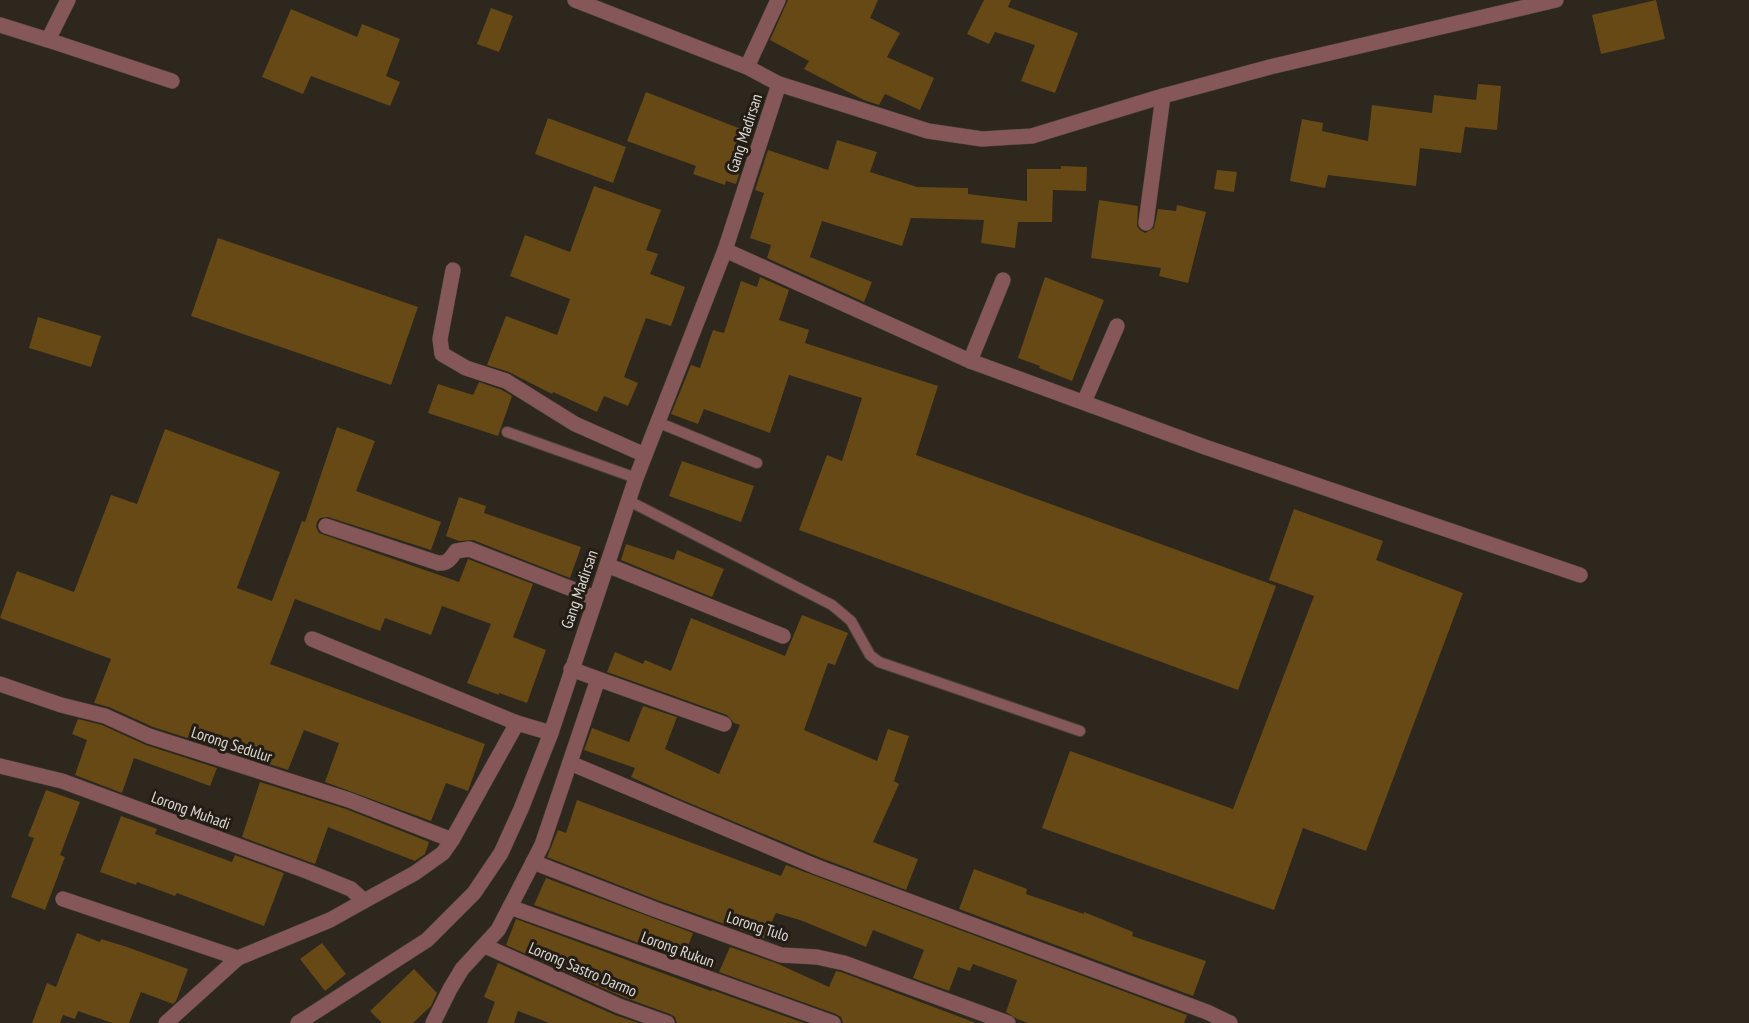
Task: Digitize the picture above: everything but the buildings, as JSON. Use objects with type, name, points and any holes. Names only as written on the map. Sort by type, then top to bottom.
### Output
[{"type":"street","points":[[48,40],[68,0]]},
{"type":"street","points":[[575,0],[747,67],[779,84],[928,131],[982,139],[1032,136],[1163,96],[1270,67],[1557,0]]},
{"type":"street","points":[[747,67],[778,0]]},
{"type":"street","points":[[0,25],[172,81]]},
{"type":"street","name":"Gang Madirsan","points":[[298,1023],[427,940],[474,893],[501,853],[551,733],[636,478],[724,250],[779,84]]},
{"type":"street","points":[[1146,223],[1163,96]]},
{"type":"street","points":[[724,250],[970,361],[1205,447],[1580,575]]},
{"type":"street","points":[[453,270],[440,339],[442,354],[466,368],[506,381],[575,424],[645,455]]},
{"type":"street","points":[[970,361],[1003,280]]},
{"type":"street","points":[[1084,402],[1117,326]]},
{"type":"street","points":[[326,526],[438,563],[449,560],[456,551],[469,549],[595,598]]},
{"type":"street","points":[[607,565],[783,636]]},
{"type":"street","points":[[312,639],[517,723],[551,733]]},
{"type":"street","points":[[571,669],[724,724]]},
{"type":"street","points":[[433,1023],[462,969],[498,930],[542,845],[598,679]]},
{"type":"street","name":"Lorong Sedulur","points":[[0,684],[61,705],[105,716],[148,736],[348,800],[452,840]]},
{"type":"street","points":[[166,1023],[238,958],[330,920],[415,873],[443,853],[517,723]]},
{"type":"street","points":[[570,763],[817,867],[1207,1012],[1230,1023]]},
{"type":"street","name":"Lorong Muhadi","points":[[0,766],[62,781],[299,868],[351,889],[364,901]]},
{"type":"street","name":"Lorong Tulo","points":[[533,862],[781,955],[817,957],[844,963],[1008,1023]]},
{"type":"street","points":[[63,899],[238,958]]},
{"type":"street","name":"Lorong Rukun","points":[[510,907],[833,1023]]},
{"type":"street","name":"Lorong Sastro Darmo","points":[[485,946],[619,1006],[668,1023]]},
{"type":"lane","points":[[657,422],[757,463]]},
{"type":"lane","points":[[507,432],[636,478]]},
{"type":"lane","points":[[629,501],[832,605],[851,621],[870,655],[879,662],[1080,731]]}]
